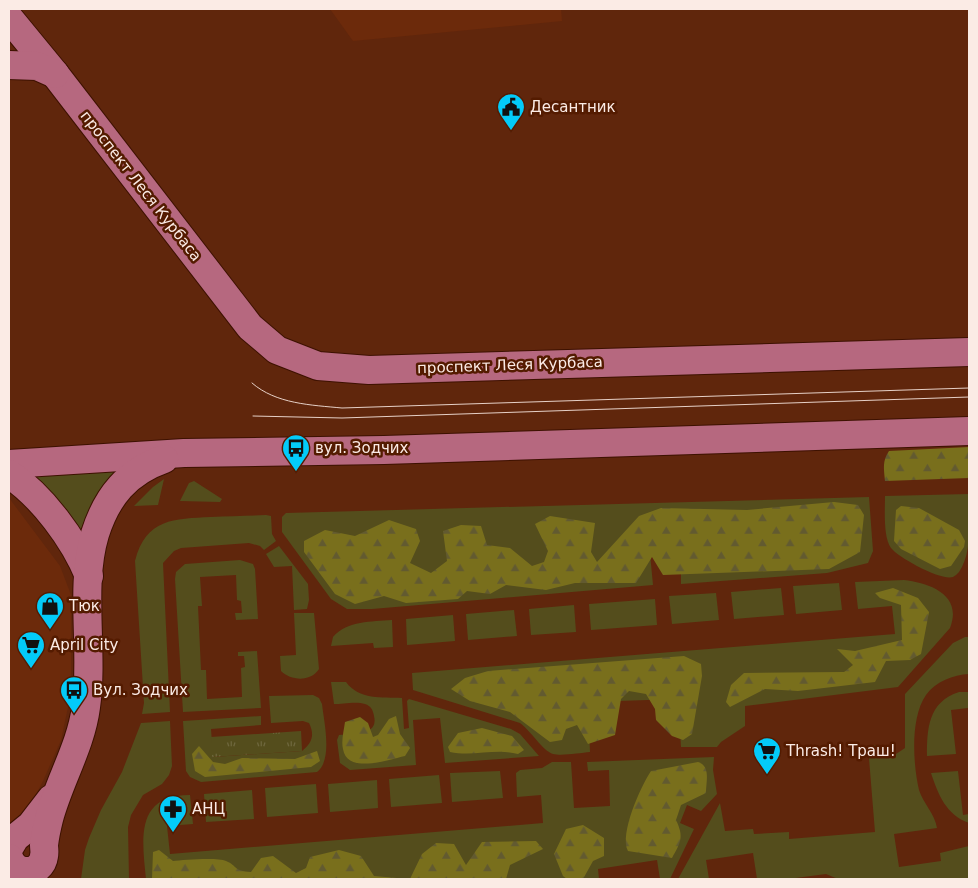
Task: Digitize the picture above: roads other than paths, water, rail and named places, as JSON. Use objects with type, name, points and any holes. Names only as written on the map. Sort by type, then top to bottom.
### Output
[{"type":"main road","name":"проспект Леся Курбаса","points":[[9,18],[55,74],[250,327],[277,350],[318,366],[369,370],[969,352]]},
{"type":"main road","points":[[9,65],[38,66],[55,74]]},
{"type":"main road","points":[[9,464],[184,453],[384,450],[969,430]]},
{"type":"main road","points":[[15,849],[52,807],[81,728],[89,681],[88,586],[90,557],[95,533],[108,504],[124,481],[138,470],[154,462],[184,453]]},
{"type":"main road","points":[[9,474],[20,481],[36,498],[82,558],[88,586]]},
{"type":"main road","points":[[9,496],[27,514],[88,586]]},
{"type":"tram line","points":[[252,383],[261,390],[283,399],[342,408],[969,388]]},
{"type":"tram line","points":[[253,416],[342,418],[969,397]]},
{"type":"place","name":"Десантник","points":[[511,131]]},
{"type":"place","name":"вул. Зодчих","points":[[296,472]]},
{"type":"place","name":"Тюк","points":[[50,630]]},
{"type":"place","name":"April City","points":[[31,669]]},
{"type":"place","name":"Вул. Зодчих","points":[[74,714]]},
{"type":"place","name":"Thrash! Траш!","points":[[767,775]]},
{"type":"place","name":"АНЦ","points":[[173,833]]}]
